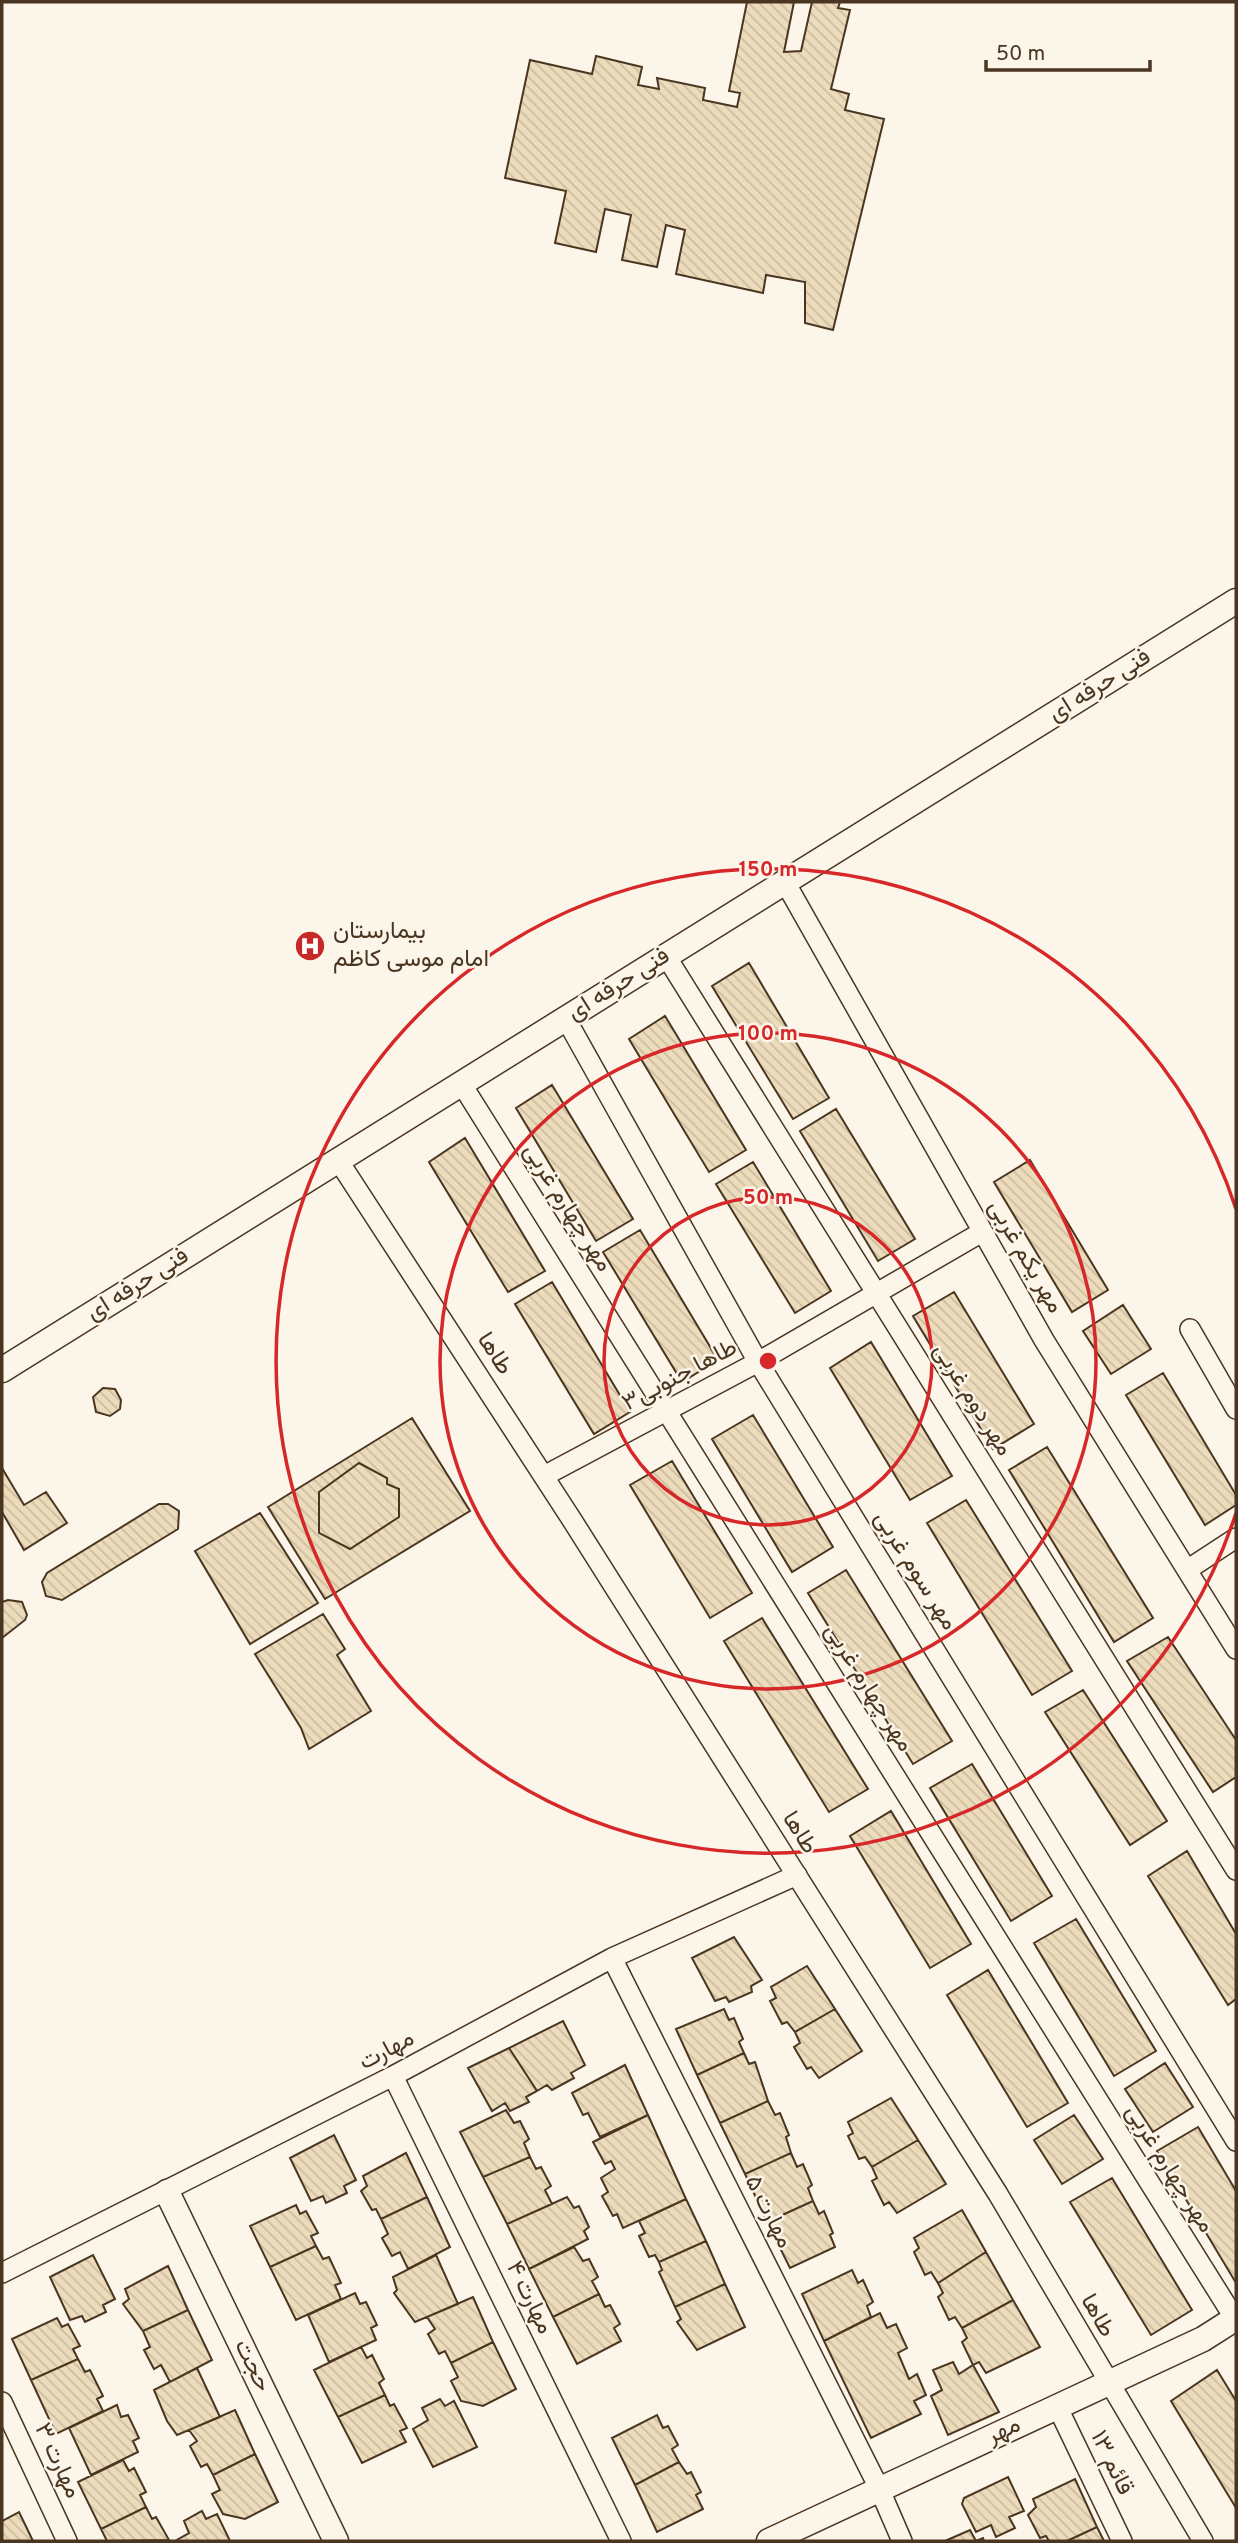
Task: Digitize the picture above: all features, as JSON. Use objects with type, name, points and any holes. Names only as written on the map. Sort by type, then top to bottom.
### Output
[{"type":"street","name":"فنی حرفه ای","points":[[2,1370],[1236,601]]},
{"type":"street","name":"مهر یکم غربی","points":[[785,882],[1044,1340],[1236,1649]]},
{"type":"street","name":"مهر دوم غربی","points":[[666,956],[1236,1870]]},
{"type":"street","name":"مهر سوم غربی","points":[[566,1018],[758,1362],[1236,2141]]},
{"type":"street","name":"مهر چهارم غربی","points":[[461,1083],[1235,2318]]},
{"type":"street","name":"طاها","points":[[338,1160],[544,1476],[998,2194],[1203,2541]]},
{"type":"street","name":"طاها جنوبی۳","points":[[544,1476],[758,1362],[982,1232]]},
{"type":"street","points":[[1190,1329],[1236,1409]]},
{"type":"street","points":[[1187,1570],[1236,1538]]},
{"type":"street","name":"مهارت","points":[[2,2273],[393,2076],[612,1958],[797,1875]]},
{"type":"street","name":"مهارت ۵","points":[[612,1958],[879,2488],[902,2541]]},
{"type":"street","name":"مهارت ۴","points":[[393,2076],[621,2541]]},
{"type":"street","name":"حجت","points":[[167,2192],[336,2541]]},
{"type":"street","name":"مهر","points":[[769,2541],[1203,2339],[1235,2318]]},
{"type":"street","name":"مهارت ۳","points":[[2,2402],[67,2541]]},
{"type":"street","name":"قائم ۱۳","points":[[1057,2406],[1122,2541]]},
{"type":"building","points":[[747,2],[794,2],[784,52],[801,51],[812,2],[840,2],[838,8],[850,10],[831,89],[849,94],[845,110],[884,119],[833,330],[805,323],[805,282],[766,275],[763,293],[676,274],[685,230],[666,225],[657,267],[622,260],[631,215],[605,209],[596,252],[555,243],[566,191],[505,178],[530,60],[592,74],[596,56],[642,67],[638,85],[659,89],[657,78],[705,88],[703,100],[737,107],[740,93],[729,91]]},
{"type":"building","points":[[749,963],[829,1098],[793,1119],[712,986]]},
{"type":"building","points":[[665,1016],[746,1150],[709,1172],[629,1039]]},
{"type":"building","points":[[552,1085],[633,1219],[596,1241],[516,1108]]},
{"type":"building","points":[[836,1109],[915,1239],[878,1261],[800,1131]]},
{"type":"building","points":[[465,1138],[545,1271],[508,1292],[429,1162]]},
{"type":"building","points":[[1030,1160],[1108,1290],[1072,1312],[994,1182]]},
{"type":"building","points":[[753,1162],[831,1291],[795,1313],[716,1184]]},
{"type":"building","points":[[640,1230],[718,1360],[682,1382],[603,1252]]},
{"type":"building","points":[[552,1282],[630,1412],[594,1434],[515,1304]]},
{"type":"building","points":[[954,1292],[1034,1424],[993,1449],[913,1316]]},
{"type":"building","points":[[1123,1305],[1151,1349],[1111,1374],[1083,1331]]},
{"type":"building","points":[[871,1342],[952,1476],[910,1500],[830,1368]]},
{"type":"building","points":[[1163,1373],[1236,1495],[1236,1505],[1205,1525],[1126,1395]]},
{"type":"building","points":[[103,1388],[115,1389],[121,1400],[120,1409],[110,1416],[96,1412],[93,1397]]},
{"type":"building","points":[[753,1415],[833,1547],[792,1572],[712,1439]]},
{"type":"building","points":[[412,1418],[470,1511],[325,1599],[268,1507]]},
{"type":"building","points":[[1047,1447],[1153,1618],[1114,1642],[1009,1470]]},
{"type":"building","points":[[672,1461],[752,1593],[710,1618],[630,1485]]},
{"type":"building","points":[[359,1463],[387,1478],[387,1484],[399,1489],[399,1517],[350,1549],[319,1533],[319,1492]]},
{"type":"building","points":[[2,1468],[24,1505],[46,1492],[67,1523],[24,1550],[2,1512]]},
{"type":"building","points":[[966,1500],[1072,1671],[1032,1695],[927,1523]]},
{"type":"building","points":[[159,1504],[168,1504],[179,1511],[178,1529],[62,1600],[46,1596],[42,1582],[47,1573]]},
{"type":"building","points":[[260,1513],[318,1603],[250,1644],[195,1551]]},
{"type":"building","points":[[846,1570],[952,1741],[913,1764],[808,1593]]},
{"type":"building","points":[[2,1602],[22,1602],[27,1615],[25,1620],[2,1638]]},
{"type":"building","points":[[323,1614],[345,1649],[337,1655],[371,1711],[309,1749],[301,1728],[255,1654]]},
{"type":"building","points":[[762,1618],[868,1789],[829,1812],[724,1641]]},
{"type":"building","points":[[1168,1637],[1236,1740],[1236,1777],[1213,1792],[1127,1661]]},
{"type":"building","points":[[1083,1690],[1167,1821],[1130,1845],[1045,1712]]},
{"type":"building","points":[[972,1764],[1052,1896],[1011,1921],[930,1788]]},
{"type":"building","points":[[891,1811],[971,1944],[930,1968],[850,1836]]},
{"type":"building","points":[[1187,1851],[1236,1934],[1236,1999],[1228,2005],[1148,1876]]},
{"type":"building","points":[[1076,1919],[1156,2051],[1114,2076],[1034,1943]]},
{"type":"building","points":[[734,1937],[762,1980],[751,1986],[752,1992],[729,2002],[726,1997],[715,2001],[692,1958]]},
{"type":"building","points":[[807,1966],[835,2009],[795,2032],[787,2022],[782,2024],[770,2001],[776,1998],[771,1987]]},
{"type":"building","points":[[988,1970],[1068,2103],[1027,2127],[947,1995]]},
{"type":"building","points":[[724,2009],[729,2020],[734,2018],[743,2039],[739,2042],[744,2053],[697,2075],[676,2029]]},
{"type":"building","points":[[835,2009],[862,2051],[819,2078],[811,2067],[807,2069],[794,2047],[800,2043],[795,2032]]},
{"type":"building","points":[[563,2021],[585,2065],[571,2073],[574,2078],[552,2090],[547,2085],[537,2091],[509,2048]]},
{"type":"building","points":[[509,2048],[537,2091],[526,2097],[529,2102],[510,2111],[505,2103],[492,2111],[468,2068]]},
{"type":"building","points":[[744,2053],[749,2064],[755,2062],[768,2101],[720,2123],[697,2075]]},
{"type":"building","points":[[1165,2063],[1193,2107],[1153,2132],[1125,2089]]},
{"type":"building","points":[[625,2065],[648,2115],[600,2137],[588,2113],[583,2115],[572,2093]]},
{"type":"building","points":[[891,2098],[918,2140],[872,2167],[865,2157],[859,2159],[848,2136],[853,2133],[848,2122]]},
{"type":"building","points":[[768,2101],[775,2115],[780,2113],[789,2135],[786,2137],[791,2153],[745,2174],[720,2123]]},
{"type":"building","points":[[506,2110],[514,2123],[520,2121],[529,2139],[524,2143],[530,2157],[483,2177],[460,2132]]},
{"type":"building","points":[[648,2115],[686,2199],[623,2228],[617,2214],[613,2216],[602,2196],[608,2192],[601,2178],[615,2169],[611,2161],[605,2164],[593,2142]]},
{"type":"building","points":[[1074,2115],[1103,2159],[1062,2184],[1034,2140]]},
{"type":"building","points":[[1198,2127],[1236,2191],[1236,2283],[1157,2151]]},
{"type":"building","points":[[334,2135],[356,2180],[344,2186],[347,2193],[326,2203],[323,2196],[311,2201],[290,2158]]},
{"type":"building","points":[[918,2140],[946,2184],[897,2213],[889,2202],[884,2205],[872,2181],[877,2178],[872,2167]]},
{"type":"building","points":[[406,2153],[427,2197],[381,2219],[361,2191],[367,2186],[363,2176]]},
{"type":"building","points":[[791,2153],[797,2167],[803,2164],[812,2185],[808,2188],[813,2201],[767,2222],[745,2174]]},
{"type":"building","points":[[530,2157],[536,2169],[541,2167],[551,2186],[545,2190],[552,2204],[507,2224],[483,2177]]},
{"type":"building","points":[[1112,2178],[1192,2310],[1151,2335],[1070,2202]]},
{"type":"building","points":[[427,2197],[450,2247],[408,2269],[400,2252],[392,2256],[382,2238],[388,2234],[381,2219]]},
{"type":"building","points":[[567,2197],[574,2208],[579,2206],[589,2227],[584,2231],[588,2239],[529,2269],[507,2224]]},
{"type":"building","points":[[686,2199],[706,2241],[659,2262],[655,2255],[649,2257],[639,2236],[645,2233],[639,2221]]},
{"type":"building","points":[[813,2201],[819,2214],[824,2211],[833,2233],[830,2235],[835,2247],[790,2268],[767,2222]]},
{"type":"building","points":[[296,2205],[300,2214],[306,2211],[318,2233],[311,2236],[316,2246],[270,2267],[250,2226]]},
{"type":"building","points":[[962,2210],[986,2252],[938,2283],[931,2272],[925,2275],[914,2252],[919,2248],[914,2238]]},
{"type":"building","points":[[706,2241],[725,2284],[675,2307],[659,2272],[662,2270],[659,2262]]},
{"type":"building","points":[[316,2246],[323,2259],[329,2257],[341,2283],[335,2285],[341,2299],[296,2320],[270,2267]]},
{"type":"building","points":[[574,2247],[583,2261],[589,2259],[598,2277],[592,2281],[599,2294],[553,2317],[529,2269]]},
{"type":"building","points":[[986,2252],[1013,2300],[962,2328],[955,2317],[949,2320],[938,2297],[943,2293],[938,2283]]},
{"type":"building","points":[[93,2255],[115,2299],[103,2305],[106,2312],[85,2322],[82,2316],[70,2320],[50,2277]]},
{"type":"building","points":[[436,2255],[458,2304],[415,2322],[394,2293],[397,2290],[393,2277]]},
{"type":"building","points":[[168,2266],[188,2310],[143,2331],[123,2304],[129,2299],[125,2289]]},
{"type":"building","points":[[852,2270],[858,2283],[863,2280],[873,2302],[867,2306],[871,2317],[824,2341],[802,2294]]},
{"type":"building","points":[[725,2284],[745,2327],[697,2350],[677,2322],[681,2319],[675,2307]]},
{"type":"building","points":[[355,2293],[360,2304],[366,2302],[377,2325],[371,2328],[376,2340],[329,2362],[308,2315]]},
{"type":"building","points":[[599,2294],[605,2307],[610,2305],[620,2324],[614,2328],[621,2341],[577,2364],[553,2317]]},
{"type":"building","points":[[473,2297],[493,2342],[451,2363],[445,2351],[439,2354],[428,2334],[435,2329],[427,2317]]},
{"type":"building","points":[[1013,2300],[1040,2347],[986,2373],[979,2362],[973,2365],[962,2342],[967,2338],[962,2328]]},
{"type":"building","points":[[188,2310],[212,2360],[170,2382],[161,2365],[154,2369],[144,2350],[150,2347],[143,2331]]},
{"type":"building","points":[[880,2313],[887,2328],[896,2324],[907,2348],[898,2353],[909,2379],[917,2374],[926,2395],[914,2401],[921,2414],[871,2438],[824,2341]]},
{"type":"building","points":[[57,2318],[62,2327],[68,2324],[80,2346],[73,2349],[78,2359],[31,2380],[12,2339]]},
{"type":"building","points":[[493,2342],[516,2389],[483,2406],[461,2401],[451,2381],[458,2377],[451,2363]]},
{"type":"building","points":[[361,2347],[367,2358],[372,2355],[384,2379],[379,2383],[385,2395],[338,2417],[314,2370]]},
{"type":"building","points":[[78,2359],[85,2372],[90,2370],[103,2396],[97,2399],[103,2411],[56,2434],[31,2380]]},
{"type":"building","points":[[953,2362],[959,2374],[973,2365],[999,2412],[948,2435],[931,2396],[942,2390],[933,2370]]},
{"type":"building","points":[[197,2368],[220,2417],[177,2435],[167,2421],[154,2390]]},
{"type":"building","points":[[1217,2370],[1236,2401],[1236,2508],[1171,2401]]},
{"type":"building","points":[[385,2395],[390,2406],[394,2404],[407,2428],[400,2431],[406,2442],[362,2463],[338,2417]]},
{"type":"building","points":[[440,2399],[445,2406],[454,2401],[477,2447],[433,2467],[413,2429],[428,2420],[422,2408]]},
{"type":"building","points":[[117,2405],[121,2417],[128,2415],[139,2438],[133,2441],[138,2452],[91,2475],[69,2428]]},
{"type":"building","points":[[235,2410],[255,2454],[213,2475],[207,2464],[201,2467],[190,2446],[197,2441],[189,2430]]},
{"type":"building","points":[[657,2415],[663,2428],[668,2426],[678,2445],[672,2449],[679,2462],[635,2485],[612,2438]]},
{"type":"building","points":[[255,2454],[278,2502],[245,2519],[223,2514],[212,2494],[220,2490],[213,2475]]},
{"type":"building","points":[[123,2460],[129,2471],[134,2468],[146,2492],[140,2495],[146,2507],[101,2529],[78,2482]]},
{"type":"building","points":[[679,2462],[687,2474],[691,2472],[701,2492],[696,2495],[703,2509],[657,2532],[635,2485]]},
{"type":"building","points":[[1008,2477],[1024,2511],[1009,2517],[1015,2528],[996,2537],[991,2525],[976,2532],[962,2504],[964,2498]]},
{"type":"building","points":[[1075,2479],[1097,2527],[1067,2541],[1049,2541],[1046,2536],[1040,2538],[1028,2515],[1036,2507],[1033,2499]]},
{"type":"building","points":[[146,2507],[152,2519],[156,2517],[169,2540],[107,2541],[101,2529]]},
{"type":"building","points":[[202,2511],[206,2519],[217,2514],[230,2541],[175,2541],[189,2533],[184,2521]]},
{"type":"building","points":[[19,2512],[33,2541],[2,2541],[2,2521]]},
{"type":"building","points":[[1097,2527],[1104,2541],[1067,2541]]},
{"type":"building","points":[[970,2530],[976,2541],[945,2541]]},
{"type":"place","name":"بیمارستان امام موسی کاظم","points":[[310,946]]}]
